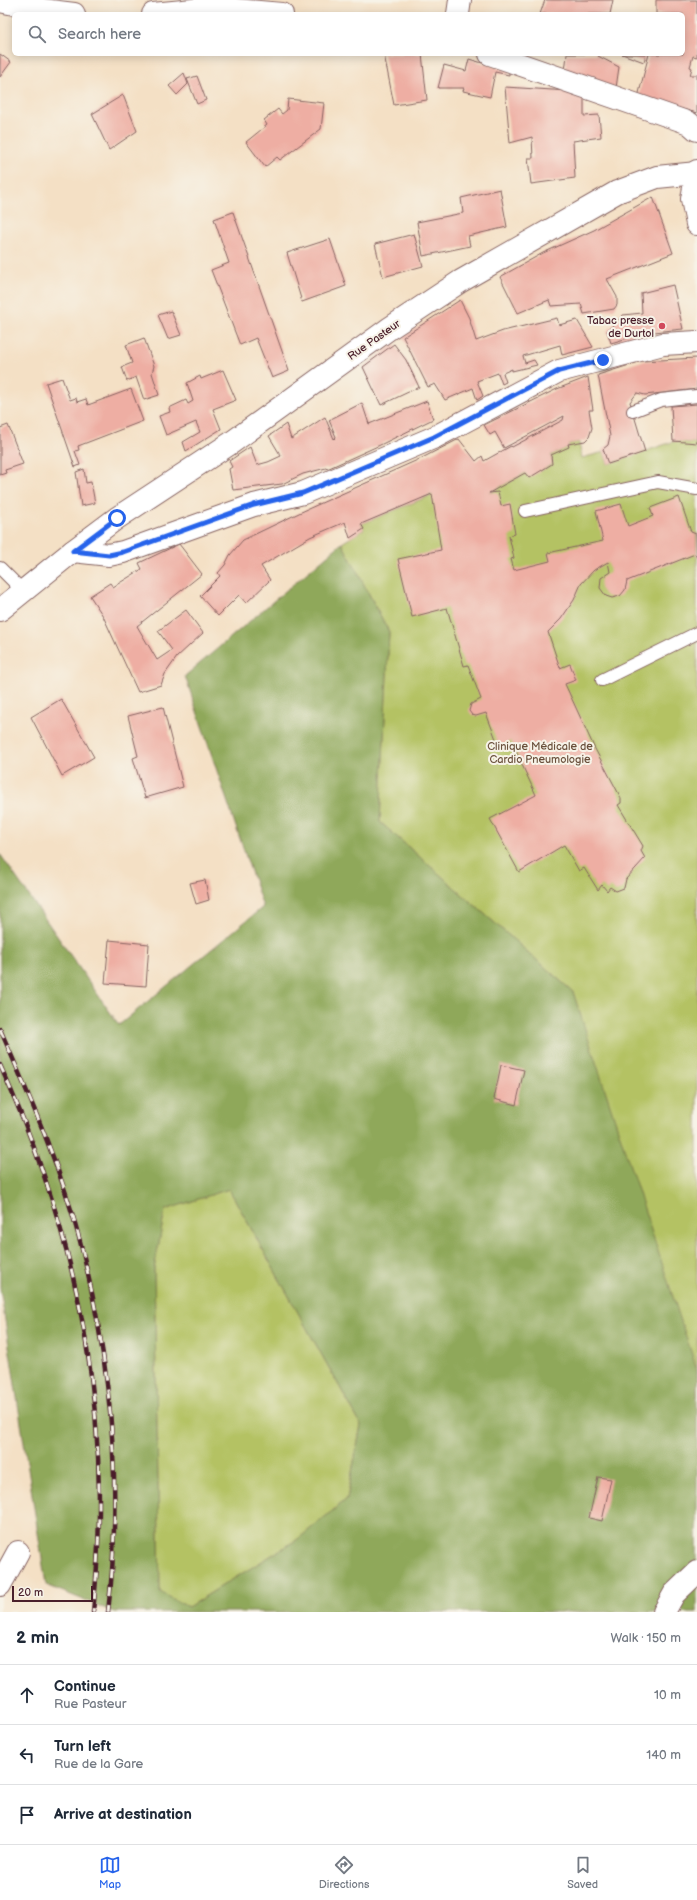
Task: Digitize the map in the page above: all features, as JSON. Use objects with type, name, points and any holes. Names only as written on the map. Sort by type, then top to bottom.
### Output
[{"type":"street","points":[[0,0],[42,10],[58,12]]},
{"type":"street","points":[[458,12],[460,0]]},
{"type":"street","points":[[173,12],[213,8],[259,12]]},
{"type":"street","points":[[496,56],[689,123],[697,130]]},
{"type":"street","points":[[697,173],[692,199],[697,224]]},
{"type":"street","name":"Rue Pasteur","points":[[0,610],[22,591],[117,518],[231,443],[390,328],[461,281],[617,192],[657,177],[697,173]]},
{"type":"street","points":[[73,551],[109,555],[123,552],[254,505],[303,493],[434,437],[559,371],[663,344],[697,342]]},
{"type":"street","points":[[0,1585],[18,1552]]},
{"type":"street","points":[[664,1612],[674,1594],[697,1572]]},
{"type":"lane","points":[[634,411],[661,400],[697,396]]},
{"type":"lane","points":[[525,511],[658,482],[697,489]]},
{"type":"lane","points":[[0,568],[22,591]]},
{"type":"lane","points":[[602,680],[697,632]]},
{"type":"green space","name":"Clinique Médicale de Cardio Pneumologie","points":[[675,441],[697,443],[697,1397],[573,992],[380,822],[389,632],[342,543],[364,529],[361,524],[439,492],[486,495],[525,473],[542,470],[552,464],[551,455],[569,447],[568,444],[579,442],[582,458],[604,452],[608,464]]},
{"type":"green space","points":[[342,543],[389,632],[380,822],[573,992],[697,1370],[697,1612],[114,1612],[46,1585],[0,1288],[0,854],[119,1025],[263,907],[185,676]],"holes":[[[229,1189],[361,1425],[347,1499],[298,1539],[188,1607],[160,1592],[154,1269],[165,1210]]]},
{"type":"green space","points":[[229,1189],[361,1425],[347,1499],[298,1539],[188,1607],[160,1593],[154,1269],[165,1210]]},
{"type":"building","points":[[545,0],[613,0],[610,12],[541,12]]},
{"type":"building","points":[[656,0],[697,0],[697,57],[693,56],[690,67],[692,68],[690,75],[697,75],[697,113],[638,97],[648,56],[685,56],[685,12],[656,12]]},
{"type":"building","points":[[0,54],[11,62],[0,77]]},
{"type":"building","points":[[384,56],[422,56],[427,100],[394,105]]},
{"type":"building","points":[[567,56],[598,56],[619,67],[616,88],[565,72]]},
{"type":"building","points":[[628,56],[646,56],[644,62]]},
{"type":"building","points":[[469,59],[509,71],[509,75],[495,72],[490,97],[463,91],[464,88],[438,88],[444,65],[466,71]]},
{"type":"building","points":[[184,73],[188,84],[177,95],[169,86]]},
{"type":"building","points":[[197,76],[206,100],[197,104],[187,79]]},
{"type":"building","points":[[505,87],[584,92],[584,116],[599,115],[601,137],[573,141],[575,178],[531,184],[528,158],[533,158],[532,137],[510,143]]},
{"type":"building","points":[[123,95],[137,131],[109,150],[92,114]]},
{"type":"building","points":[[288,99],[324,103],[321,129],[280,160],[277,157],[265,167],[246,142],[267,125],[264,120],[278,109],[282,114],[287,110]]},
{"type":"building","points":[[500,189],[507,227],[468,236],[470,246],[423,256],[417,222],[463,213],[461,198]]},
{"type":"building","points":[[653,197],[673,253],[607,279],[617,297],[617,305],[614,309],[584,314],[581,304],[551,306],[549,300],[518,313],[500,277],[543,253],[594,230]]},
{"type":"building","points":[[233,212],[289,371],[272,378],[256,338],[240,345],[211,270],[229,263],[214,219]]},
{"type":"building","points":[[414,234],[423,266],[383,277],[375,244]]},
{"type":"building","points":[[330,239],[346,286],[302,302],[287,253]]},
{"type":"building","points":[[673,285],[683,329],[644,333],[611,343],[607,331],[623,315],[642,313],[641,293]]},
{"type":"building","points":[[460,300],[469,318],[476,341],[503,331],[557,318],[559,325],[577,320],[593,347],[562,355],[560,345],[523,356],[525,363],[534,360],[537,365],[512,371],[512,369],[503,373],[506,382],[502,384],[498,373],[477,381],[483,396],[477,400],[473,388],[445,400],[435,384],[428,387],[403,337]]},
{"type":"building","points":[[171,311],[181,335],[168,339],[158,315]]},
{"type":"building","points":[[144,338],[154,366],[152,373],[159,395],[144,400],[136,377],[127,381],[122,367],[132,363],[126,345]]},
{"type":"building","points":[[394,344],[406,360],[419,387],[381,405],[363,367]]},
{"type":"building","points":[[697,358],[697,389],[645,395],[637,393],[630,402],[645,452],[608,464],[603,449],[608,445],[610,436],[598,375],[642,361]]},
{"type":"building","points":[[223,370],[236,400],[213,409],[221,429],[186,451],[183,442],[200,432],[196,422],[166,435],[159,416],[170,412],[169,408],[186,400],[188,404],[193,401],[187,383],[200,376],[201,379]]},
{"type":"building","points":[[588,377],[593,410],[589,410],[592,428],[589,437],[585,441],[568,444],[569,447],[551,455],[552,464],[529,478],[525,473],[489,493],[498,492],[501,506],[510,504],[515,534],[509,536],[514,558],[511,559],[514,570],[550,561],[548,553],[603,541],[596,511],[621,504],[628,526],[653,516],[650,508],[679,497],[691,532],[696,534],[697,558],[695,554],[627,581],[625,590],[620,596],[612,598],[606,596],[600,588],[601,578],[610,572],[608,562],[594,570],[581,584],[574,600],[561,619],[548,632],[560,668],[570,664],[576,680],[565,684],[594,747],[621,798],[621,803],[618,805],[643,846],[641,851],[645,858],[626,879],[624,888],[616,891],[610,887],[607,891],[602,885],[598,890],[584,868],[579,871],[564,845],[519,872],[490,819],[536,795],[511,741],[499,747],[486,713],[476,716],[472,715],[469,711],[471,704],[481,699],[468,665],[464,666],[447,608],[412,617],[398,559],[441,550],[432,494],[361,524],[364,529],[350,538],[345,522],[310,537],[261,566],[270,580],[246,603],[239,595],[218,616],[200,596],[220,576],[218,573],[225,565],[230,555],[243,540],[299,513],[422,458],[459,439],[476,461],[482,456],[484,461],[563,420],[564,416],[504,448],[495,432],[490,435],[484,425],[557,389]]},
{"type":"building","points":[[62,378],[70,400],[76,398],[77,402],[86,399],[88,405],[131,389],[143,421],[78,446],[79,450],[75,451],[80,465],[75,467],[46,383]]},
{"type":"building","points":[[427,401],[433,419],[380,445],[327,469],[303,474],[282,484],[233,490],[229,469],[232,467],[229,461],[250,447],[257,465],[281,456],[269,436],[286,424],[291,439],[325,417],[334,439],[336,437],[329,420],[362,403],[369,424]]},
{"type":"building","points":[[697,404],[697,443],[673,441],[671,406]]},
{"type":"building","points":[[8,425],[23,464],[5,470],[6,473],[0,475],[0,428]]},
{"type":"building","points":[[84,469],[86,483],[91,482],[95,503],[81,506],[76,472]]},
{"type":"building","points":[[179,544],[202,574],[137,626],[157,660],[172,650],[158,631],[186,610],[203,633],[177,657],[165,674],[161,685],[138,692],[103,616],[90,596],[110,583],[113,587],[142,569],[139,563]]},
{"type":"building","points":[[61,699],[94,757],[62,776],[31,717]]},
{"type":"building","points":[[163,707],[183,787],[145,798],[133,758],[138,756],[128,716]]},
{"type":"building","points":[[205,880],[209,900],[196,904],[190,883]]},
{"type":"building","points":[[109,940],[149,944],[146,986],[105,983]]},
{"type":"building","points":[[501,1065],[524,1070],[516,1105],[494,1099]]},
{"type":"building","points":[[598,1477],[611,1479],[602,1521],[589,1518]]},
{"type":"railway","points":[[0,1029],[44,1134],[64,1187],[80,1241],[100,1333],[111,1425],[114,1472],[112,1565],[108,1612]]},
{"type":"railway","points":[[0,1065],[28,1131],[51,1198],[70,1265],[84,1332],[94,1401],[99,1470],[98,1540],[93,1612]]},
{"type":"place","name":"Tabac presse de Durtol","points":[[662,326]]},
{"type":"route","points":[[117,518],[73,551],[109,555],[123,552],[254,505],[303,493],[434,437],[559,371],[603,360]]}]
